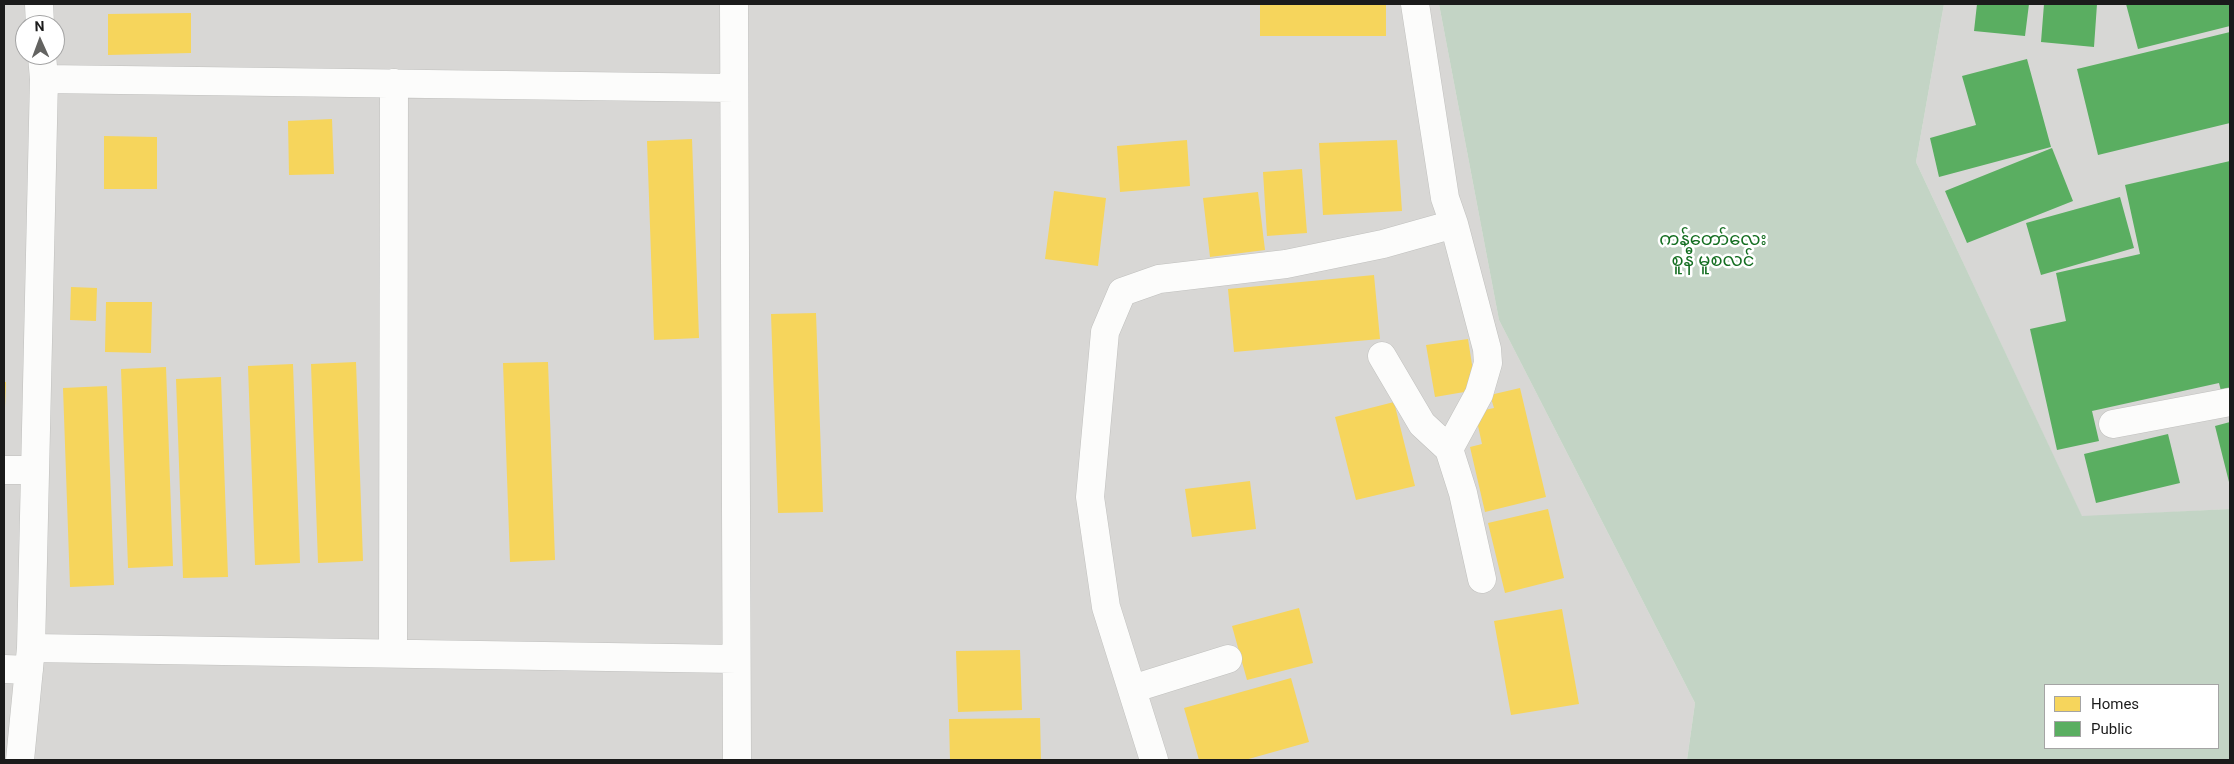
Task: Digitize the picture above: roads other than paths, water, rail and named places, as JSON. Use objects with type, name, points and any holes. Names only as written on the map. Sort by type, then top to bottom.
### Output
[{"type":"street","points":[[734,4],[737,760]]},
{"type":"street","points":[[1415,4],[1445,198],[1454,224],[1488,349],[1488,363],[1479,394],[1449,448]]},
{"type":"street","points":[[20,760],[21,662],[35,470],[43,67],[394,83],[734,88]]},
{"type":"street","points":[[393,653],[394,83]]},
{"type":"street","points":[[1154,760],[1106,607],[1090,498],[1105,332],[1122,292],[1159,279],[1286,264],[1383,244],[1454,224]]},
{"type":"street","points":[[1382,356],[1422,424],[1449,448],[1463,493],[1482,579]]},
{"type":"street","points":[[2112,424],[2230,402]]},
{"type":"street","points":[[4,470],[35,470]]},
{"type":"street","points":[[21,662],[393,653],[736,659]]},
{"type":"street","points":[[1132,689],[1228,659]]},
{"type":"park label","name":"ကန်တော်လေး စူနီ မူစလင်","points":[[1713,250]]}]
